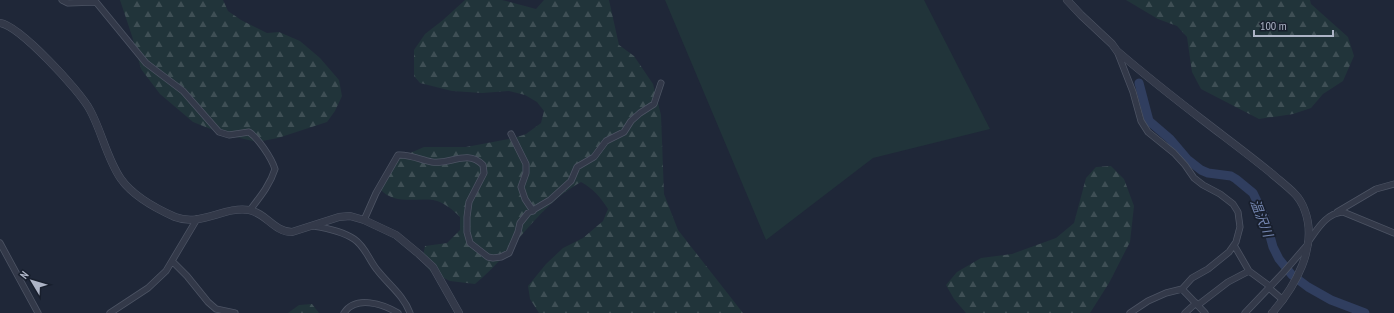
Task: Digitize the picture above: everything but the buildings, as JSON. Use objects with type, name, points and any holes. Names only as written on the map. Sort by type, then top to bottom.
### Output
[{"type":"street","points":[[62,0],[68,3],[96,2],[146,63],[176,85],[219,132],[229,135],[249,132],[255,137],[275,169],[272,180],[250,210]]},
{"type":"street","points":[[1067,0],[1112,44],[1134,92],[1141,120],[1148,132],[1174,153],[1194,178],[1233,204],[1238,212],[1240,227],[1239,236],[1229,252],[1208,269],[1192,278],[1182,289],[1166,293],[1148,301],[1131,313]]},
{"type":"street","points":[[0,23],[14,29],[36,48],[75,88],[90,109],[100,130],[114,167],[121,179],[131,191],[146,201],[176,217],[187,220],[208,218],[220,213],[235,210],[250,210],[258,213],[277,228],[286,232],[292,232],[339,216],[350,216],[364,220],[396,235],[428,262],[433,267],[459,313]]},
{"type":"street","points":[[1116,51],[1264,167],[1295,194],[1305,210],[1307,218],[1308,243],[1304,260],[1294,282],[1283,300],[1272,313]]},
{"type":"street","points":[[364,220],[376,193],[398,155],[433,162],[471,158],[479,161],[483,165],[484,173],[469,202],[467,232],[470,243],[488,257],[502,257],[509,253],[518,232],[520,223],[528,214],[550,200],[571,181],[577,167],[594,157],[606,141],[624,132],[631,121],[654,104],[661,83]]},
{"type":"street","points":[[511,134],[526,164],[526,173],[521,187],[525,199],[533,211]]},
{"type":"street","points":[[1245,313],[1295,260],[1330,216],[1376,189],[1394,184]]},
{"type":"street","points":[[1337,212],[1343,212],[1394,233]]},
{"type":"street","points":[[110,313],[148,288],[166,271],[173,262],[197,219]]},
{"type":"street","points":[[312,225],[348,236],[359,243],[377,270],[403,301],[410,313]]},
{"type":"street","points":[[0,243],[38,313]]},
{"type":"street","points":[[1234,245],[1249,271],[1268,285],[1269,288],[1283,300]]},
{"type":"street","points":[[173,262],[216,309],[236,313]]},
{"type":"street","points":[[1185,313],[1228,282],[1249,271]]},
{"type":"street","points":[[1182,289],[1204,313]]},
{"type":"street","points":[[344,313],[352,306],[360,303],[372,303],[387,307],[398,313]]},
{"type":"green space","points":[[120,0],[223,0],[228,11],[241,20],[267,33],[279,32],[300,41],[320,58],[339,80],[342,96],[335,111],[327,122],[278,138],[257,142],[223,134],[193,122],[160,94],[141,69]]},
{"type":"green space","points":[[465,0],[502,0],[536,9],[544,0],[609,0],[619,45],[634,56],[653,84],[661,115],[664,194],[678,230],[743,313],[539,313],[530,299],[528,286],[546,264],[563,248],[583,238],[603,221],[608,209],[597,194],[581,182],[565,192],[551,204],[489,272],[475,284],[450,281],[431,272],[422,261],[425,246],[447,243],[460,230],[460,217],[448,207],[437,201],[405,200],[386,194],[380,189],[390,171],[401,157],[424,147],[466,147],[514,138],[526,134],[541,123],[544,111],[537,102],[525,95],[509,91],[482,93],[452,91],[420,83],[414,76],[414,50],[425,34]]},
{"type":"green space","points":[[665,0],[924,0],[990,129],[873,158],[766,240]]},
{"type":"green space","points":[[1126,0],[1310,0],[1311,4],[1348,37],[1354,56],[1343,81],[1323,94],[1311,108],[1293,114],[1259,119],[1201,89],[1192,72],[1187,37],[1177,26],[1158,19]]},
{"type":"green space","points":[[1111,166],[1124,179],[1134,206],[1130,242],[1109,283],[1090,313],[966,313],[954,299],[946,285],[957,272],[981,258],[1012,254],[1056,238],[1074,223],[1086,178],[1096,167]]},
{"type":"green space","points":[[312,304],[319,313],[288,313],[299,305]]},
{"type":"waterway","name":"温沢川","points":[[1139,83],[1149,121],[1170,139],[1187,159],[1201,170],[1208,173],[1231,176],[1253,193],[1265,218],[1273,247],[1279,259],[1292,275],[1308,287],[1331,300],[1365,313]]}]
